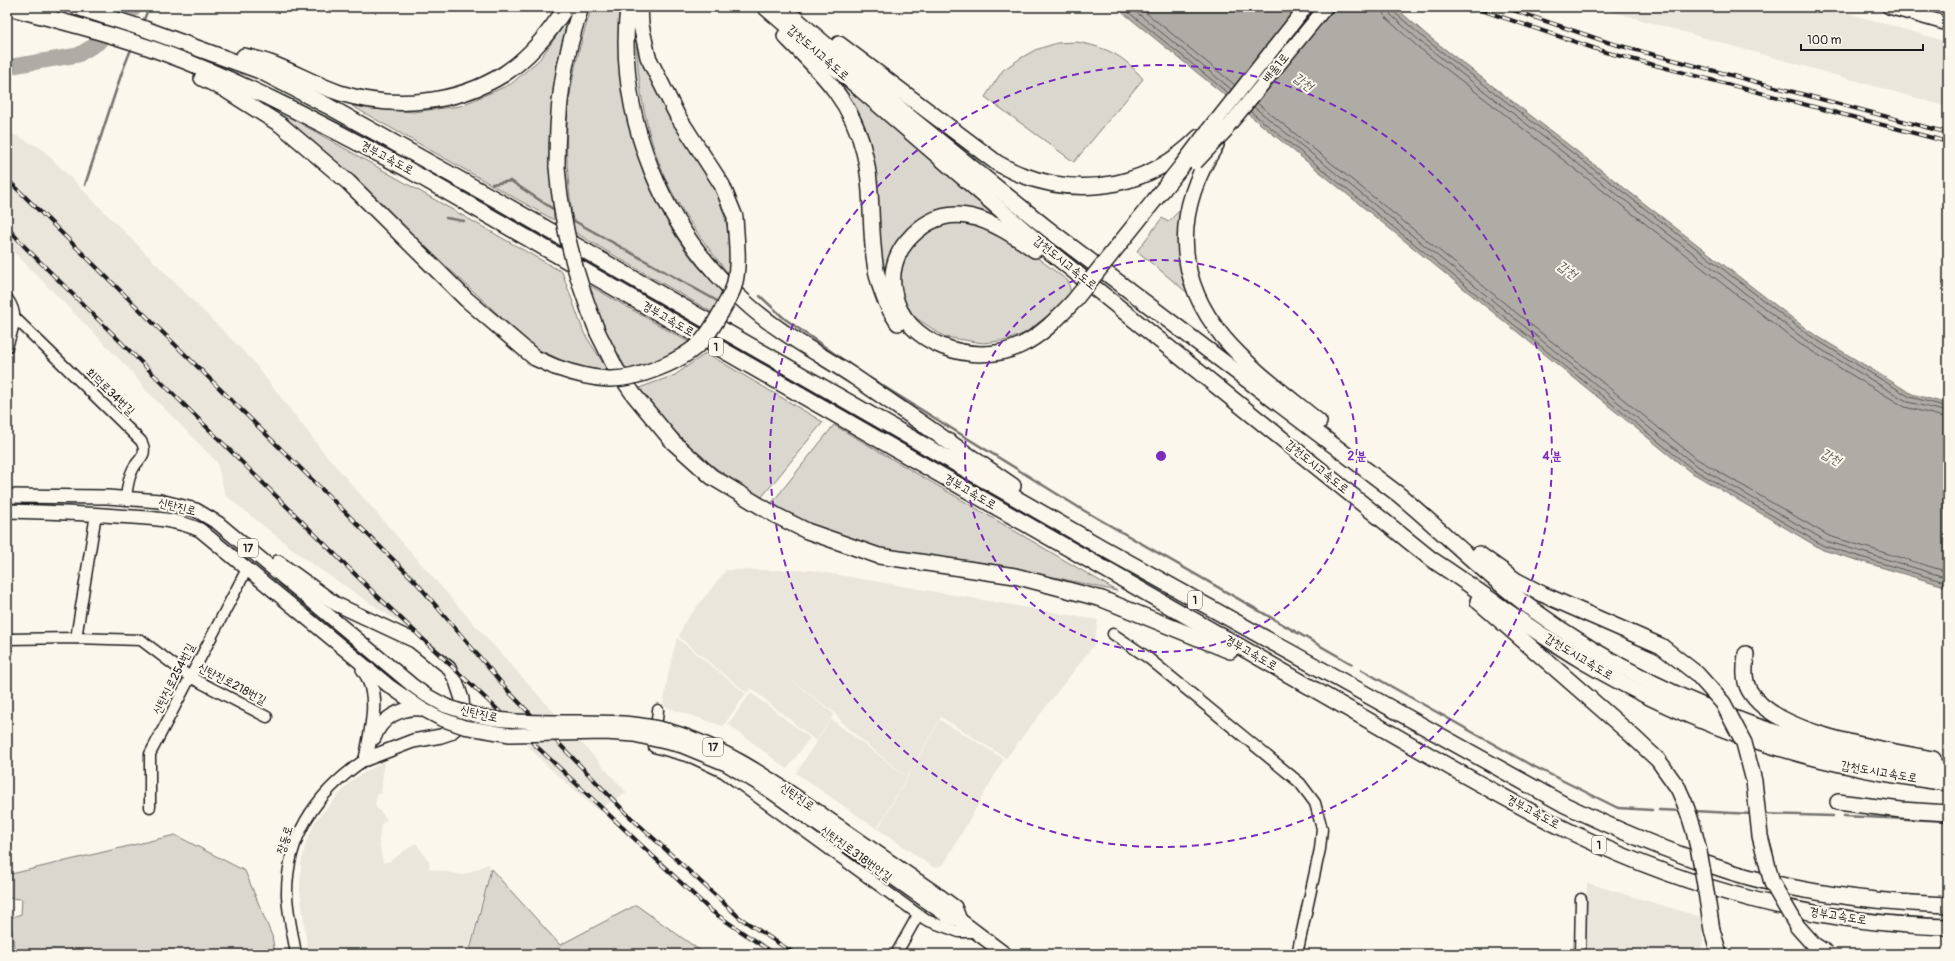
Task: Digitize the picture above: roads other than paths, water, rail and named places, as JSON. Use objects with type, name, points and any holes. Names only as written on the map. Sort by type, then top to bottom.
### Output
[{"type":"highway","name":"경부고속도로","points":[[7,7],[98,31],[140,44],[236,82],[407,169],[1282,671],[1525,808],[1575,834],[1677,877],[1752,899],[1814,913],[1896,924],[1948,927]]},
{"type":"highway","name":"경부고속도로","points":[[77,7],[146,29],[260,71],[328,106],[482,191],[1101,547],[1517,780],[1609,826],[1714,867],[1759,879],[1809,890],[1854,897],[1903,903],[1948,905]]},
{"type":"highway","points":[[146,29],[270,63],[342,93],[380,102],[411,103],[448,97],[480,86],[505,74],[535,47],[552,28],[566,7]]},
{"type":"highway","points":[[582,7],[565,64],[559,99],[557,168],[560,201],[570,253],[583,297],[598,333],[616,369],[634,395],[673,442],[712,477],[777,516],[807,531],[879,556],[1015,576],[1102,599],[1282,671]]},
{"type":"highway","points":[[628,7],[626,58],[631,97],[640,138],[660,191],[683,233],[716,273],[746,304],[773,325],[817,352],[1101,547]]},
{"type":"highway","points":[[140,44],[224,89],[281,125],[348,182],[466,299],[535,358],[555,367],[582,376],[609,379],[633,376],[658,368],[681,356],[701,342],[718,319],[734,287],[738,256],[735,216],[722,185],[677,115],[648,57],[641,25],[640,7]]},
{"type":"highway","points":[[762,7],[783,33],[830,82],[849,110],[864,153],[876,279],[889,311],[899,324],[924,345],[948,356],[962,360],[994,361],[1024,352],[1050,337],[1062,326],[1076,303],[1181,167],[1221,125]]},
{"type":"highway","name":"갑천도시고속도로","points":[[765,7],[1039,243],[1160,338],[1430,559],[1582,660],[1649,698],[1709,725],[1774,748],[1847,767],[1948,783]]},
{"type":"highway","name":"갑천도시고속도로","points":[[782,7],[907,115],[1048,229],[1398,494],[1433,523],[1479,566],[1531,608],[1588,648],[1657,686],[1712,711],[1777,734],[1907,765],[1948,770]]},
{"type":"highway","points":[[788,7],[997,163],[1022,176],[1063,186],[1091,187],[1127,182],[1161,167],[1221,125]]},
{"type":"highway","points":[[1221,125],[1188,205],[1185,226],[1186,252],[1189,272],[1200,302],[1211,321],[1240,355],[1361,456],[1398,494]]},
{"type":"highway","points":[[1076,303],[1030,340],[1004,351],[991,354],[976,354],[950,349],[937,344],[916,330],[906,320],[898,307],[892,277],[895,264],[902,248],[915,232],[932,220],[949,215],[966,215],[986,220],[1014,236],[1160,338]]},
{"type":"highway","points":[[1433,523],[1517,581],[1542,594],[1661,646],[1697,674],[1723,703],[1744,743],[1754,781],[1760,836],[1772,883],[1797,926],[1814,945],[1828,954]]},
{"type":"highway","points":[[1430,559],[1658,760],[1678,788],[1689,809],[1698,838],[1712,930],[1719,954]]},
{"type":"highway","points":[[1746,654],[1744,674],[1748,689],[1758,701],[1787,722],[1855,744],[1948,762]]},
{"type":"highway","points":[[1838,802],[1901,810],[1948,813]]},
{"type":"main road","name":"배울1로","points":[[1221,125],[1306,7]]},
{"type":"main road","name":"배울1로","points":[[1221,125],[1326,7]]},
{"type":"main road","points":[[1889,7],[1948,24]]},
{"type":"main road","name":"신탄진로","points":[[7,496],[126,498],[177,504],[196,510],[218,523],[412,685],[446,706],[490,718],[525,722],[609,722],[633,724],[683,735],[714,748],[777,783],[937,901]]},
{"type":"main road","name":"신탄진로","points":[[7,511],[96,514],[166,519],[183,523],[200,530],[357,661],[422,709],[441,719],[464,727],[510,735],[605,733],[634,735],[682,746],[726,764],[770,791],[937,901],[955,907],[960,920],[1005,954]]},
{"type":"main road","points":[[218,523],[244,536],[336,604],[415,641],[449,668],[456,681],[462,699],[463,712],[457,727],[450,733],[413,741],[366,759]]},
{"type":"main road","points":[[357,661],[367,674],[374,702],[366,759]]},
{"type":"main road","points":[[366,759],[377,728],[384,720],[404,709],[422,709]]},
{"type":"street","points":[[7,298],[13,306],[16,318],[7,347]]},
{"type":"street","name":"회덕로34번길","points":[[7,310],[141,441],[145,453],[133,469],[126,498]]},
{"type":"street","points":[[76,638],[96,514]]},
{"type":"street","name":"신탄진로254번길","points":[[150,807],[150,754],[247,569]]},
{"type":"street","points":[[1113,634],[1147,657],[1300,783],[1315,803],[1322,829],[1320,849],[1297,954]]},
{"type":"street","name":"신탄진로218번길","points":[[7,639],[76,638],[141,640],[190,677],[267,717]]},
{"type":"street","name":"신탄진로318번안길","points":[[658,710],[654,747],[693,758],[723,772],[922,918],[959,932],[976,932]]},
{"type":"street","name":"장동로","points":[[296,954],[287,896],[291,865],[302,828],[314,805],[323,795],[336,781],[366,759]]},
{"type":"street","points":[[1580,899],[1580,954]]},
{"type":"street","points":[[896,954],[922,918]]},
{"type":"water","name":"갑천","points":[[1116,7],[1395,7],[1428,36],[1809,331],[1912,394],[1948,404],[1948,587],[1823,550],[1689,471]]},
{"type":"waterway","points":[[7,67],[78,55],[98,43],[136,7]]},
{"type":"waterway","points":[[143,22],[149,7]]},
{"type":"waterway","points":[[85,185],[122,72],[132,47]]},
{"type":"waterway","points":[[492,184],[511,181],[556,211]]},
{"type":"waterway","points":[[446,218],[464,221]]},
{"type":"waterway","points":[[569,218],[719,302]]},
{"type":"waterway","points":[[760,296],[785,319],[862,373]]},
{"type":"waterway","points":[[870,378],[1083,510],[1352,664]]},
{"type":"waterway","points":[[1362,670],[1529,764],[1618,808],[1652,810]]},
{"type":"waterway","points":[[1659,810],[1682,811]]},
{"type":"waterway","points":[[1693,811],[1752,814]]},
{"type":"waterway","points":[[1763,814],[1833,816]]},
{"type":"waterway","points":[[1844,816],[1948,821]]},
{"type":"railway","points":[[1472,7],[1605,52],[1948,142]]},
{"type":"railway","points":[[1504,7],[1610,43],[1948,133]]},
{"type":"railway","points":[[7,179],[415,581],[510,693],[626,813],[740,918],[795,954]]},
{"type":"railway","points":[[7,227],[24,246],[373,592],[710,910],[774,954]]}]
